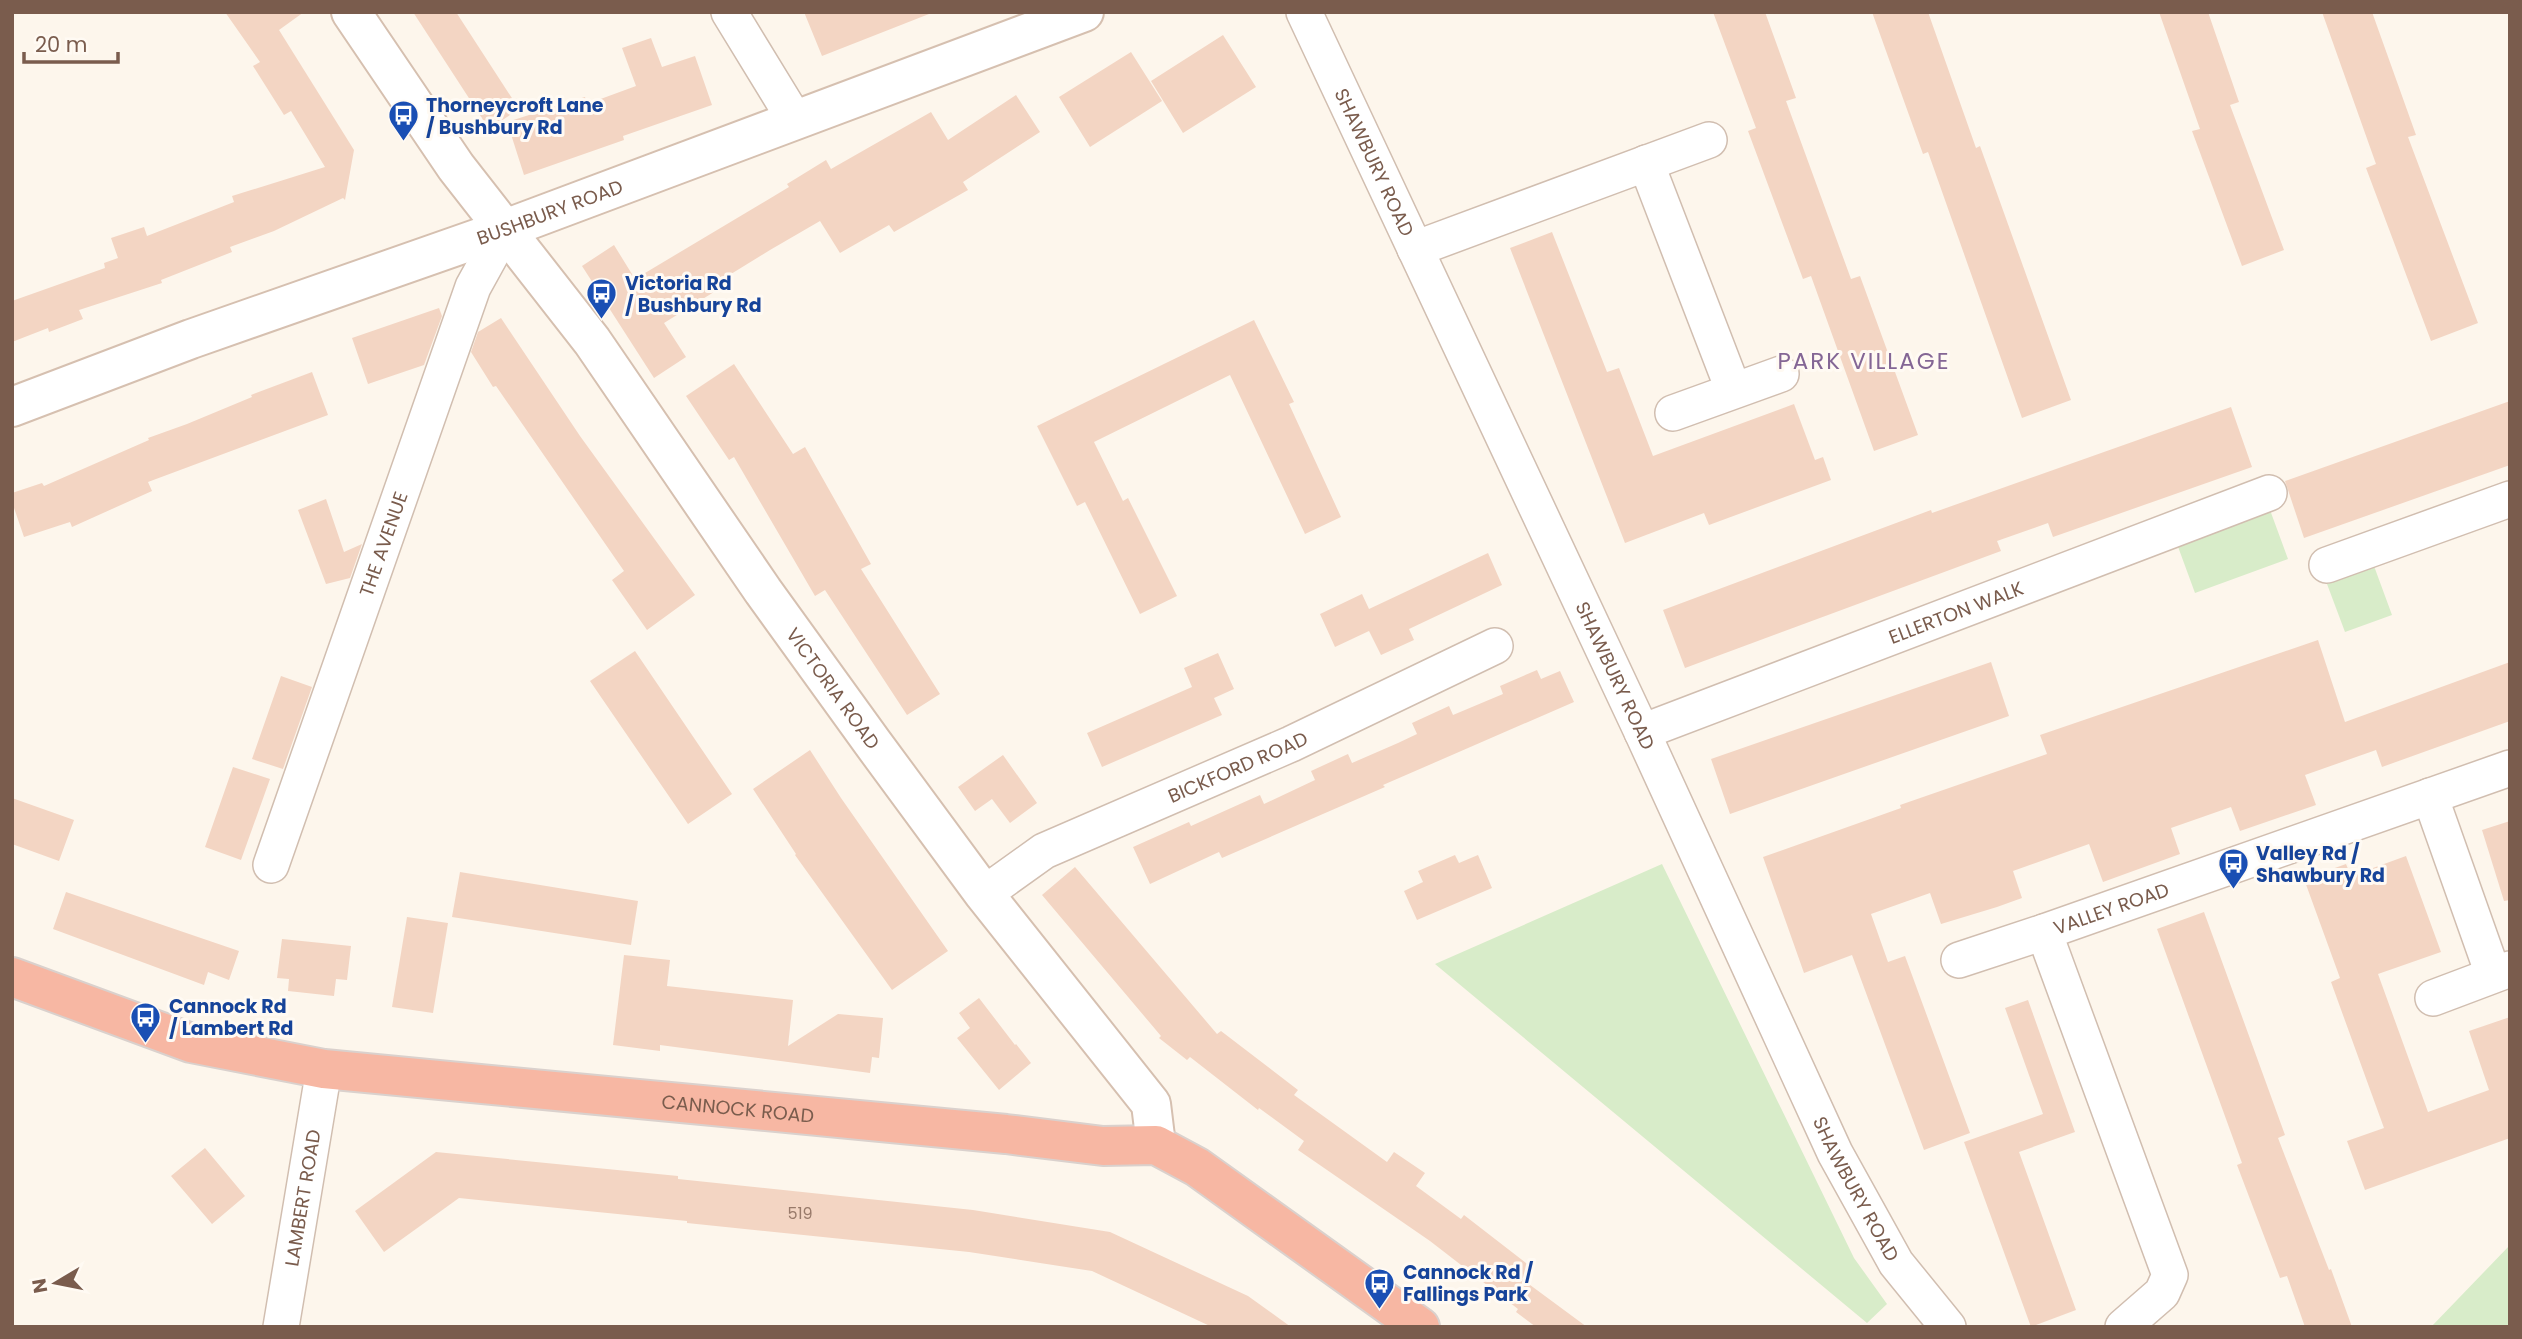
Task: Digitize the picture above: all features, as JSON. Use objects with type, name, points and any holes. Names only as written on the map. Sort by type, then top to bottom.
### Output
[{"type":"highway","name":"CANNOCK ROAD","points":[[12,977],[191,1043],[324,1069],[993,1133],[1103,1146],[1156,1145],[1197,1167],[1420,1327]]},
{"type":"street","name":"VICTORIA ROAD","points":[[351,12],[456,167],[592,341],[763,591],[984,894],[1151,1104],[1156,1145]]},
{"type":"street","points":[[729,12],[795,120]]},
{"type":"street","name":"BUSHBURY ROAD","points":[[12,407],[191,339],[505,229],[1084,12]]},
{"type":"street","name":"SHAWBURY ROAD","points":[[1304,12],[1836,1153],[1896,1263],[1948,1327]]},
{"type":"street","points":[[1415,249],[1709,140]]},
{"type":"street","points":[[1646,163],[1733,389]]},
{"type":"street","name":"THE AVENUE","points":[[271,865],[473,287],[505,229]]},
{"type":"street","points":[[1673,413],[1733,389],[1781,374]]},
{"type":"street","name":"ELLERTON WALK","points":[[1642,732],[2269,493]]},
{"type":"street","points":[[2327,565],[2510,499]]},
{"type":"street","name":"BICKFORD ROAD","points":[[984,894],[1044,851],[1291,744],[1495,646]]},
{"type":"street","name":"VALLEY ROAD","points":[[2123,1327],[2162,1293],[2170,1275],[2044,932],[2510,768]]},
{"type":"street","points":[[2430,796],[2501,972],[2433,998]]},
{"type":"street","points":[[1959,960],[2044,932]]},
{"type":"street","name":"LAMBERT ROAD","points":[[281,1327],[324,1069]]},
{"type":"green space","points":[[2270,510],[2288,559],[2195,593],[2177,544]]},
{"type":"green space","points":[[2374,566],[2392,615],[2345,632],[2327,584]]},
{"type":"green space","points":[[1662,864],[1854,1258],[1887,1304],[1867,1323],[1435,964]]},
{"type":"green space","points":[[2510,1245],[2510,1327],[2431,1327]]},
{"type":"building","points":[[225,12],[304,12],[279,30],[354,150],[345,200],[343,198],[274,231],[230,247],[232,252],[161,280],[162,283],[79,310],[83,319],[49,332],[48,328],[12,342],[12,301],[105,268],[104,263],[118,258],[111,238],[144,227],[147,236],[234,202],[232,196],[325,167],[291,111],[284,115],[253,66],[260,62]]},
{"type":"building","points":[[413,12],[456,12],[519,109],[489,129]]},
{"type":"building","points":[[804,12],[929,12],[929,14],[822,56]]},
{"type":"building","points":[[1713,12],[1765,12],[1796,98],[1786,101],[1851,279],[1860,276],[1918,435],[1874,451],[1811,276],[1803,279],[1748,131],[1756,128]]},
{"type":"building","points":[[1872,12],[1928,12],[1976,148],[1980,146],[2071,400],[2022,418],[1928,152],[1923,154]]},
{"type":"building","points":[[2159,12],[2208,12],[2239,102],[2230,105],[2284,250],[2242,266],[2192,131],[2200,129]]},
{"type":"building","points":[[2322,12],[2372,12],[2416,135],[2408,137],[2478,323],[2431,341],[2366,168],[2376,164]]},
{"type":"building","points":[[1223,35],[1256,87],[1183,133],[1151,81]]},
{"type":"building","points":[[651,38],[662,67],[695,56],[712,105],[524,175],[507,122],[585,97],[587,104],[636,86],[622,48]]},
{"type":"building","points":[[1131,52],[1162,101],[1090,147],[1059,97]]},
{"type":"building","points":[[1016,95],[1040,132],[963,182],[968,190],[894,232],[889,225],[840,253],[820,221],[770,250],[718,282],[722,287],[664,323],[686,357],[654,378],[582,266],[614,245],[635,279],[789,187],[787,184],[826,160],[831,169],[931,112],[948,140]]},
{"type":"building","points":[[1552,232],[1607,372],[1619,368],[1653,456],[1794,404],[1815,460],[1823,457],[1831,480],[1709,525],[1704,513],[1625,543],[1510,248]]},
{"type":"building","points":[[439,308],[442,316],[424,365],[368,384],[352,338]]},
{"type":"building","points":[[501,318],[580,436],[695,595],[647,630],[612,580],[624,571],[471,352],[478,332]]},
{"type":"building","points":[[1254,320],[1294,402],[1289,404],[1341,517],[1305,534],[1230,375],[1094,442],[1123,501],[1128,498],[1177,596],[1140,614],[1085,502],[1077,506],[1037,426]]},
{"type":"building","points":[[734,364],[793,454],[805,447],[871,564],[861,569],[940,694],[907,715],[825,590],[815,596],[734,457],[729,460],[686,396]]},
{"type":"building","points":[[312,372],[328,415],[148,482],[152,491],[72,527],[70,522],[24,537],[12,502],[12,493],[42,483],[44,486],[149,440],[148,438]]},
{"type":"building","points":[[2510,401],[2510,465],[2304,538],[2285,481]]},
{"type":"building","points":[[2231,407],[2252,467],[2053,537],[2048,523],[1997,541],[2001,551],[1685,668],[1663,610],[1931,510],[1932,513]]},
{"type":"building","points":[[326,499],[344,552],[362,544],[350,578],[326,584],[298,510]]},
{"type":"building","points":[[1488,553],[1502,585],[1409,629],[1414,640],[1381,655],[1369,631],[1335,647],[1320,614],[1362,594],[1369,609]]},
{"type":"building","points":[[2318,640],[2345,722],[2510,662],[2510,721],[2382,767],[2376,750],[2305,775],[2316,805],[2240,831],[2231,807],[2171,828],[2180,854],[2103,882],[2089,844],[2013,871],[2022,898],[1997,907],[1941,924],[1930,893],[1871,914],[1888,962],[1905,956],[1970,1133],[1924,1150],[1852,955],[1804,973],[1763,857],[1901,808],[1900,805],[2047,754],[2040,735]]},
{"type":"building","points":[[635,651],[732,794],[688,824],[590,681]]},
{"type":"building","points":[[1218,653],[1234,689],[1214,698],[1222,715],[1102,767],[1087,733],[1192,687],[1184,668]]},
{"type":"building","points":[[1991,662],[2009,716],[1730,814],[1711,759]]},
{"type":"building","points":[[1537,670],[1541,679],[1560,671],[1574,702],[1222,858],[1219,852],[1150,884],[1133,847],[1189,822],[1191,826],[1260,795],[1264,804],[1315,780],[1311,771],[1348,754],[1352,763],[1398,743],[1417,734],[1412,723],[1449,706],[1453,715],[1503,694],[1500,686]]},
{"type":"building","points":[[281,676],[312,687],[283,769],[252,759]]},
{"type":"building","points":[[810,750],[948,951],[892,990],[795,855],[753,789]]},
{"type":"building","points":[[1003,755],[1037,803],[1010,823],[992,799],[975,811],[958,787]]},
{"type":"building","points":[[233,767],[270,779],[241,860],[205,847]]},
{"type":"building","points":[[12,798],[74,820],[59,861],[12,844]]},
{"type":"building","points":[[2510,821],[2510,900],[2504,901],[2482,830]]},
{"type":"building","points":[[1455,855],[1459,863],[1478,855],[1492,888],[1417,920],[1404,891],[1423,882],[1418,871]]},
{"type":"building","points":[[2406,856],[2441,952],[2378,974],[2428,1112],[2489,1090],[2469,1031],[2510,1017],[2510,1138],[2365,1190],[2347,1141],[2384,1128],[2331,982],[2340,978],[2304,879],[2346,864],[2351,876]]},
{"type":"building","points":[[1075,867],[1217,1034],[1221,1031],[1298,1090],[1294,1095],[1387,1162],[1394,1152],[1425,1173],[1416,1186],[1461,1219],[1464,1215],[1531,1267],[1522,1279],[1587,1327],[1536,1327],[1516,1312],[1518,1309],[1430,1241],[1298,1150],[1304,1141],[1259,1108],[1258,1110],[1190,1057],[1187,1060],[1159,1038],[1161,1036],[1042,895]]},
{"type":"building","points":[[460,872],[638,901],[631,945],[452,917]]},
{"type":"building","points":[[66,892],[239,951],[229,980],[208,972],[204,985],[53,929]]},
{"type":"building","points":[[2204,912],[2285,1135],[2278,1138],[2352,1327],[2305,1327],[2287,1276],[2280,1278],[2237,1165],[2242,1163],[2157,929]]},
{"type":"building","points":[[407,917],[448,923],[433,1013],[392,1007]]},
{"type":"building","points":[[282,939],[351,946],[347,980],[336,979],[334,996],[288,991],[289,979],[277,978]]},
{"type":"building","points":[[624,955],[670,960],[667,986],[793,1000],[788,1046],[838,1014],[883,1018],[879,1058],[872,1057],[870,1073],[660,1045],[660,1051],[613,1045]]},
{"type":"building","points":[[979,998],[1031,1063],[999,1090],[957,1038],[970,1028],[959,1013]]},
{"type":"building","points":[[2028,1000],[2075,1132],[2019,1152],[2076,1310],[2031,1327],[1964,1142],[2043,1114],[2005,1008]]},
{"type":"building","points":[[205,1148],[245,1196],[212,1224],[171,1176]]},
{"type":"building","points":[[436,1152],[678,1176],[678,1179],[973,1210],[1110,1232],[1248,1296],[1291,1327],[1212,1327],[1092,1271],[969,1252],[459,1198],[384,1252],[355,1211]]},
{"type":"place","name":"Thorneycroft Lane / Bushbury Rd","points":[[403,143]]},
{"type":"place","name":"Victoria Rd / Bushbury Rd","points":[[602,321]]},
{"type":"place","name":"Valley Rd / Shawbury Rd","points":[[2233,891]]},
{"type":"place","name":"Cannock Rd / Lambert Rd","points":[[146,1044]]},
{"type":"place","name":"Cannock Rd / Fallings Park","points":[[1380,1310]]},
{"type":"district","name":"PARK VILLAGE","points":[[1864,361]]}]
